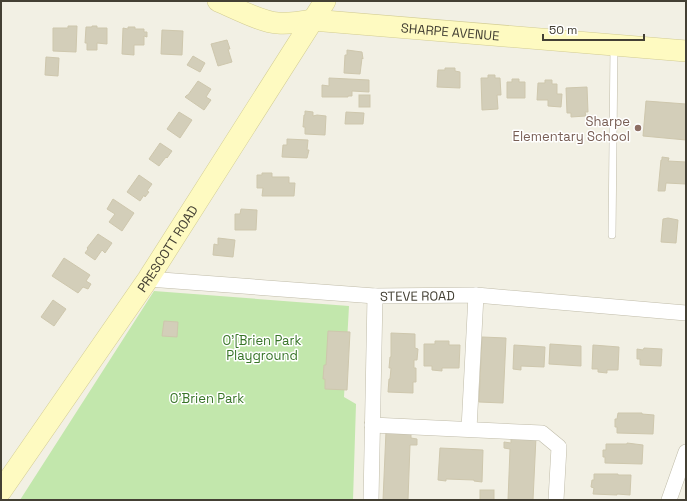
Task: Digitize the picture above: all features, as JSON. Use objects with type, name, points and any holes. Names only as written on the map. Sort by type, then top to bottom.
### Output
[{"type":"main road","name":"SHARPE AVENUE","points":[[218,1],[276,23],[312,20],[686,50]]},
{"type":"main road","name":"PRESCOTT ROAD","points":[[6,479],[148,279],[325,1]]},
{"type":"street","name":"STEVE ROAD","points":[[148,279],[375,296],[476,295],[686,313]]},
{"type":"street","points":[[470,429],[476,295]]},
{"type":"street","points":[[371,500],[375,296]]},
{"type":"street","points":[[372,424],[542,433],[559,447],[556,500]]},
{"type":"street","points":[[676,494],[686,452]]},
{"type":"lane","points":[[612,235],[614,45]]},
{"type":"green space","name":"O'Brien Park","points":[[154,291],[349,306],[344,397],[356,404],[353,500],[20,500]]},
{"type":"building","points":[[68,26],[77,26],[76,52],[53,51],[53,28],[68,28]]},
{"type":"building","points":[[97,26],[97,28],[107,28],[107,44],[97,43],[97,50],[87,50],[87,43],[85,43],[86,27]]},
{"type":"building","points":[[128,27],[144,29],[144,32],[147,32],[147,37],[144,36],[144,45],[134,45],[134,55],[122,54],[123,28],[128,29]]},
{"type":"building","points":[[162,30],[183,31],[182,55],[161,54]]},
{"type":"building","points":[[227,40],[232,62],[218,66],[211,44]]},
{"type":"building","points":[[347,50],[362,52],[363,59],[362,58],[360,74],[344,73],[345,55],[347,55]]},
{"type":"building","points":[[193,56],[205,63],[200,72],[187,65]]},
{"type":"building","points":[[46,57],[59,58],[58,76],[45,75]]},
{"type":"building","points":[[445,68],[455,68],[455,71],[460,72],[460,88],[437,87],[438,70],[445,70]]},
{"type":"building","points":[[488,75],[495,75],[495,78],[500,78],[501,95],[497,95],[498,109],[482,110],[481,78],[488,78]]},
{"type":"building","points":[[329,78],[369,80],[369,92],[352,91],[352,96],[348,97],[322,97],[322,85],[329,86]]},
{"type":"building","points":[[512,79],[519,79],[519,82],[525,82],[525,98],[507,98],[507,82],[512,82]]},
{"type":"building","points":[[545,80],[552,80],[552,84],[557,84],[557,94],[562,94],[561,107],[548,106],[548,100],[537,100],[538,83],[545,83]]},
{"type":"building","points":[[198,81],[211,89],[206,97],[211,100],[204,110],[185,97]]},
{"type":"building","points":[[587,87],[588,112],[585,112],[586,116],[571,117],[571,113],[567,113],[566,88]]},
{"type":"building","points":[[359,95],[370,95],[370,107],[359,107]]},
{"type":"building","points":[[646,101],[686,104],[686,140],[643,136]]},
{"type":"building","points":[[305,111],[313,112],[313,116],[326,116],[325,135],[305,134],[305,127],[303,127]]},
{"type":"building","points":[[179,112],[192,120],[180,138],[167,129]]},
{"type":"building","points":[[346,112],[364,113],[363,124],[345,124]]},
{"type":"building","points":[[287,139],[308,140],[307,150],[309,150],[307,158],[282,157],[283,145],[287,145]]},
{"type":"building","points":[[160,143],[172,151],[159,166],[149,159]]},
{"type":"building","points":[[662,157],[669,158],[668,161],[686,162],[686,184],[666,183],[665,191],[658,191]]},
{"type":"building","points":[[262,173],[272,173],[272,177],[289,177],[289,183],[295,183],[294,196],[262,196],[263,188],[257,188],[257,175],[262,175]]},
{"type":"building","points":[[139,175],[152,184],[147,191],[149,192],[145,197],[144,195],[140,201],[127,192]]},
{"type":"building","points":[[113,199],[134,213],[122,231],[109,222],[115,214],[107,209]]},
{"type":"building","points":[[241,209],[257,210],[256,230],[235,230],[235,214],[240,214]]},
{"type":"building","points":[[668,218],[678,220],[676,243],[661,242],[663,219]]},
{"type":"building","points":[[98,234],[112,243],[105,253],[102,250],[95,260],[85,253]]},
{"type":"building","points":[[218,238],[235,240],[233,257],[213,255],[214,244],[218,245]]},
{"type":"building","points":[[64,258],[90,275],[86,281],[91,284],[88,289],[83,287],[78,293],[52,276]]},
{"type":"building","points":[[53,300],[66,309],[54,326],[41,317]]},
{"type":"building","points":[[164,321],[178,322],[177,337],[162,336]]},
{"type":"building","points":[[328,331],[350,332],[347,390],[325,389],[325,379],[323,379],[324,365],[326,365]]},
{"type":"building","points":[[391,333],[415,334],[415,348],[418,349],[417,360],[414,360],[414,368],[416,368],[416,382],[413,382],[413,393],[388,392],[391,368],[389,368],[391,357]]},
{"type":"building","points":[[482,337],[506,338],[503,403],[479,402]]},
{"type":"building","points":[[435,341],[449,341],[449,345],[460,345],[459,368],[442,368],[442,371],[432,370],[432,366],[424,366],[424,344],[435,344]]},
{"type":"building","points":[[550,344],[581,346],[581,366],[549,364]]},
{"type":"building","points":[[514,345],[545,347],[544,367],[521,366],[521,370],[513,369]]},
{"type":"building","points":[[593,345],[619,347],[618,370],[607,370],[607,373],[598,372],[598,369],[592,369]]},
{"type":"building","points":[[644,348],[662,349],[661,366],[640,365],[640,359],[637,359],[637,349],[643,350]]},
{"type":"building","points":[[618,413],[642,413],[654,415],[653,434],[617,433],[615,419],[617,419]]},
{"type":"building","points":[[386,431],[411,432],[411,438],[417,439],[417,445],[410,445],[408,500],[383,500]]},
{"type":"building","points":[[511,436],[536,437],[533,500],[508,500],[510,449],[504,448],[504,442],[511,443]]},
{"type":"building","points":[[627,443],[643,445],[642,464],[605,463],[603,450],[606,450],[606,444]]},
{"type":"building","points":[[440,448],[483,450],[482,482],[474,480],[438,480]]},
{"type":"building","points":[[594,474],[631,475],[630,495],[593,494],[594,488],[591,487],[592,480],[594,480]]},
{"type":"building","points":[[480,490],[494,490],[494,500],[480,500]]},
{"type":"place","name":"Sharpe Elementary School","points":[[638,128]]},
{"type":"park label","name":"O'[Brien Park Playground","points":[[262,348]]}]
